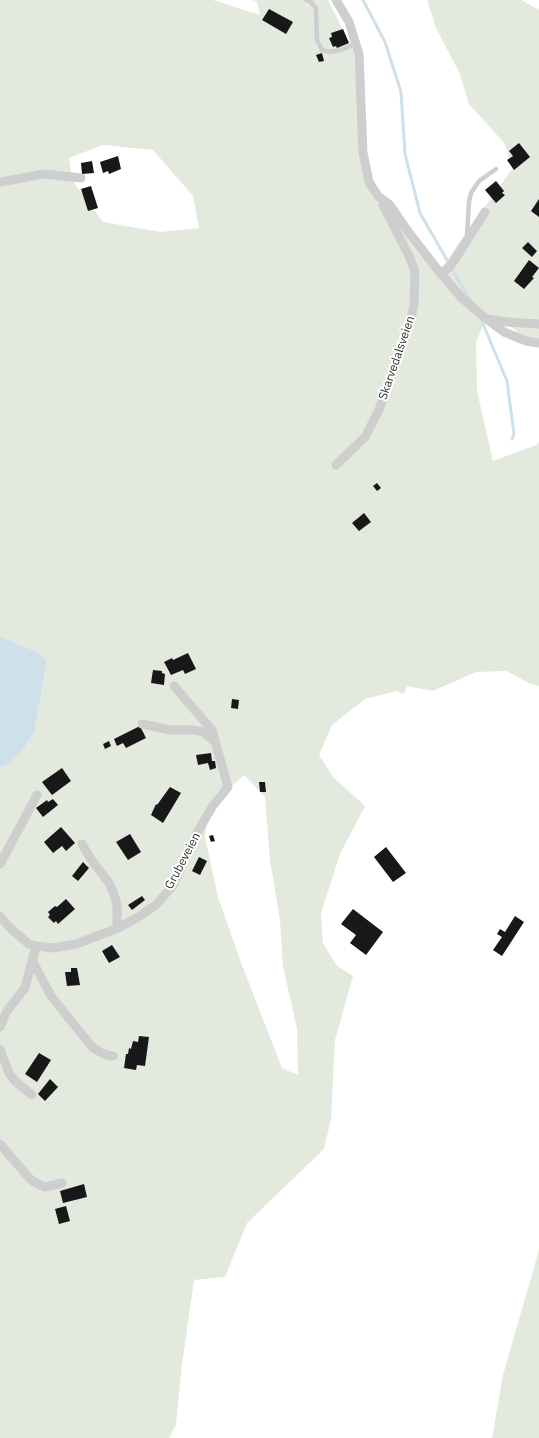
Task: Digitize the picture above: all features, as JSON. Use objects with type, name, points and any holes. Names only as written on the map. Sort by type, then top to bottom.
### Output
[{"type":"street","name":"Skarvedalsveien","points":[[336,0],[349,22],[359,54],[363,152],[369,182],[378,196],[410,258],[415,272],[414,305],[409,326],[378,410],[365,437],[336,464]]},
{"type":"street","points":[[0,182],[44,174],[81,178]]},
{"type":"street","name":"Skarvedalsveien","points":[[378,196],[390,205],[440,274],[462,298],[504,332],[526,341],[539,343]]},
{"type":"street","points":[[440,274],[450,266],[485,212]]},
{"type":"street","points":[[485,318],[507,322],[539,324]]},
{"type":"street","points":[[174,686],[212,730],[215,742]]},
{"type":"street","points":[[142,724],[170,730],[195,730],[203,732],[215,742]]},
{"type":"street","name":"Grubeveien","points":[[0,916],[9,927],[29,944],[53,948],[76,944],[118,928],[156,905],[174,884],[193,840],[212,807],[228,787],[215,742]]},
{"type":"street","points":[[0,864],[37,795]]},
{"type":"street","points":[[82,844],[90,858],[109,883],[114,894],[116,905],[116,924],[118,928]]},
{"type":"street","points":[[0,1027],[7,1011],[26,988],[36,946]]},
{"type":"street","points":[[32,960],[51,996],[93,1048],[106,1055],[113,1056]]},
{"type":"street","points":[[0,1049],[9,1073],[15,1081],[32,1095]]},
{"type":"street","points":[[0,1144],[31,1180],[45,1187],[62,1183]]},
{"type":"lane","points":[[306,0],[311,2],[316,8],[317,40],[322,50],[330,52],[341,50],[356,42]]},
{"type":"lane","points":[[468,240],[468,202],[471,193],[480,181],[496,169]]},
{"type":"shaded area","points":[[0,0],[213,0],[260,15],[257,2],[253,0],[328,0],[354,52],[358,114],[370,176],[403,227],[440,270],[512,169],[505,144],[469,104],[460,74],[436,28],[427,0],[521,0],[539,10],[539,346],[534,345],[511,327],[493,325],[485,321],[476,342],[477,391],[493,461],[536,445],[539,442],[539,686],[529,683],[506,671],[476,672],[433,691],[407,686],[404,694],[396,691],[365,699],[332,725],[319,755],[333,777],[365,806],[340,854],[321,913],[323,943],[337,966],[353,976],[335,1040],[331,1119],[324,1149],[247,1223],[225,1277],[194,1280],[181,1372],[176,1425],[169,1438],[0,1438],[0,767],[9,764],[43,678],[47,661],[0,637]],"holes":[[[103,145],[153,150],[193,196],[199,228],[161,232],[103,222],[72,180],[69,158]],[[244,775],[265,797],[270,860],[280,920],[283,966],[297,1029],[298,1075],[282,1068],[240,960],[218,897],[205,837],[210,806]]]},
{"type":"shaded area","points":[[539,1250],[539,1438],[492,1438],[503,1375]]},
{"type":"water","points":[[0,637],[37,652],[47,661],[34,732],[24,748],[9,764],[0,767]]},
{"type":"building","points":[[269,9],[293,22],[286,34],[262,20]]},
{"type":"building","points":[[343,29],[349,43],[337,48],[336,46],[333,47],[329,38],[332,37],[331,33]]},
{"type":"building","points":[[322,53],[324,61],[319,62],[316,55]]},
{"type":"building","points":[[519,143],[530,157],[514,170],[507,160],[513,156],[509,151]]},
{"type":"building","points":[[118,156],[121,169],[109,174],[108,171],[103,173],[100,162]]},
{"type":"building","points":[[92,161],[94,173],[82,174],[81,163]]},
{"type":"building","points":[[496,181],[504,191],[502,193],[505,195],[496,203],[485,190]]},
{"type":"building","points":[[91,186],[98,208],[88,211],[81,189]]},
{"type":"building","points":[[539,199],[539,217],[531,211]]},
{"type":"building","points":[[528,242],[537,251],[532,257],[522,248]]},
{"type":"building","points":[[529,260],[539,268],[532,277],[534,278],[524,289],[514,281]]},
{"type":"building","points":[[377,483],[381,488],[377,491],[373,486]]},
{"type":"building","points":[[364,513],[371,522],[359,531],[352,523]]},
{"type":"building","points":[[188,653],[196,669],[185,674],[183,670],[171,675],[164,662],[172,658],[173,660]]},
{"type":"building","points":[[153,670],[162,671],[162,673],[165,674],[164,685],[151,683]]},
{"type":"building","points":[[232,699],[239,700],[238,709],[231,708]]},
{"type":"building","points":[[140,726],[146,738],[126,748],[123,743],[117,746],[114,739]]},
{"type":"building","points":[[109,741],[111,746],[105,749],[103,744]]},
{"type":"building","points":[[211,753],[212,761],[215,761],[216,768],[210,770],[208,763],[198,765],[196,755]]},
{"type":"building","points":[[62,768],[71,781],[52,795],[42,782]]},
{"type":"building","points":[[259,782],[265,782],[266,792],[260,792]]},
{"type":"building","points":[[170,787],[181,793],[163,823],[151,815],[156,804],[157,805]]},
{"type":"building","points":[[53,799],[58,805],[43,817],[36,808],[47,800],[48,802]]},
{"type":"building","points":[[61,827],[75,843],[66,851],[62,846],[53,853],[44,842]]},
{"type":"building","points":[[130,834],[141,852],[128,860],[116,842]]},
{"type":"building","points":[[213,835],[215,841],[211,842],[209,836]]},
{"type":"building","points":[[386,847],[406,873],[393,882],[374,857]]},
{"type":"building","points":[[199,857],[207,861],[200,875],[192,871]]},
{"type":"building","points":[[83,862],[89,868],[78,881],[72,876]]},
{"type":"building","points":[[142,896],[145,900],[132,910],[128,905]]},
{"type":"building","points":[[66,899],[75,909],[58,924],[56,921],[54,923],[48,917],[50,915],[48,912],[55,906],[57,907]]},
{"type":"building","points":[[353,909],[383,932],[366,955],[350,943],[356,935],[341,924]]},
{"type":"building","points":[[515,916],[524,922],[502,956],[493,950],[502,937],[497,934],[500,929],[505,932]]},
{"type":"building","points":[[112,945],[120,957],[109,963],[102,951]]},
{"type":"building","points":[[71,968],[77,968],[80,985],[67,986],[65,972],[71,972]]},
{"type":"building","points":[[139,1036],[149,1037],[145,1066],[137,1065],[136,1070],[124,1068],[126,1054],[128,1054],[129,1048],[131,1049],[133,1041],[138,1042]]},
{"type":"building","points":[[39,1053],[51,1060],[37,1082],[25,1074]]},
{"type":"building","points":[[50,1079],[58,1087],[45,1101],[38,1094]]},
{"type":"building","points":[[84,1184],[87,1197],[63,1203],[60,1191]]},
{"type":"building","points":[[66,1206],[70,1221],[59,1224],[55,1209]]},
{"type":"waterway","points":[[363,0],[385,42],[401,92],[405,154],[420,213],[471,302]]},
{"type":"waterway","points":[[481,319],[507,381],[514,434],[512,439]]}]
